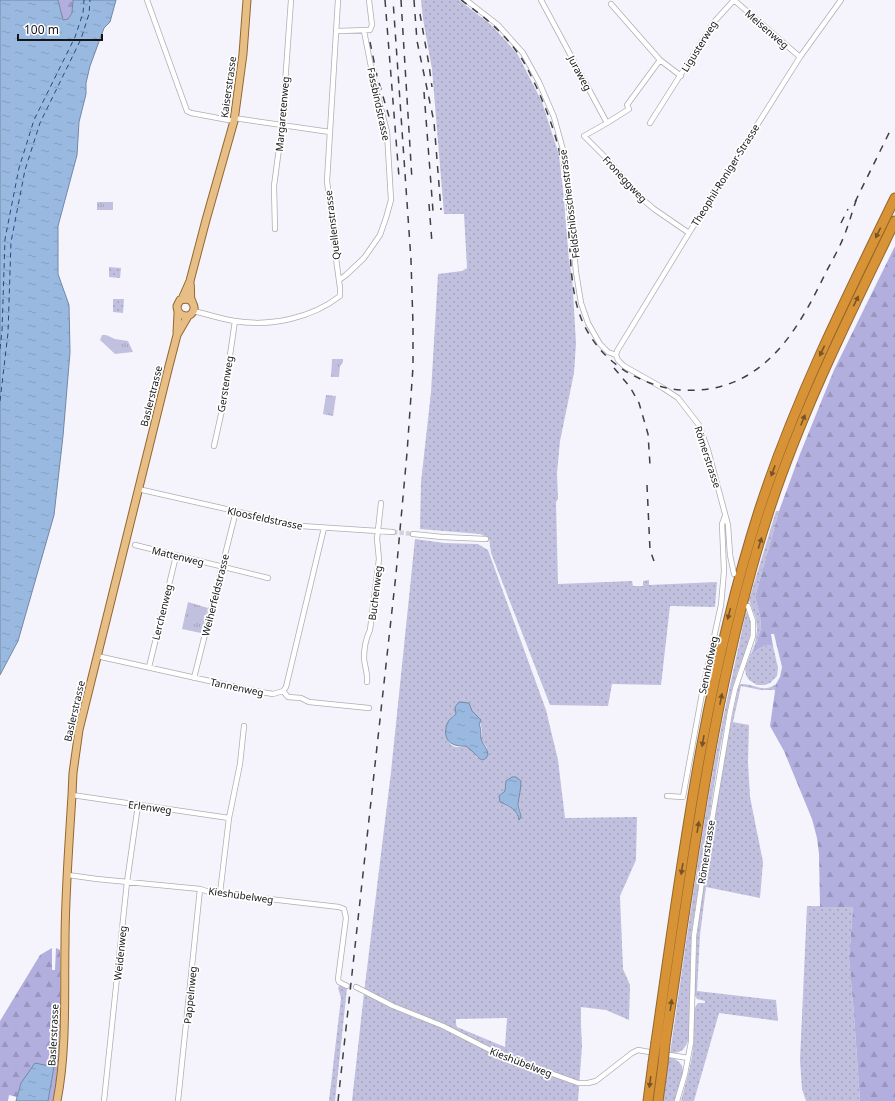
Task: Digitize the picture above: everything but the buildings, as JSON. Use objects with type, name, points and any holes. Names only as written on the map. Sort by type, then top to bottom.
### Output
[{"type":"highway","points":[[648,1101],[682,869],[704,734],[723,641],[740,576],[770,480],[800,401],[844,303],[895,198]]},
{"type":"highway","points":[[658,1101],[694,854],[714,733],[748,580],[777,488],[809,406],[850,314],[895,221]]},
{"type":"main road","name":"Kaiserstrasse","points":[[190,281],[234,119],[243,54],[247,0]]},
{"type":"main road","points":[[190,281],[194,306],[191,313],[184,316],[178,313],[176,306],[182,299],[190,281]]},
{"type":"main road","points":[[182,299],[192,301]]},
{"type":"main road","name":"Baslerstrasse","points":[[57,1101],[64,1038],[65,942],[68,875],[74,765],[79,730],[177,335],[178,313]]},
{"type":"main road","name":"Baslerstrasse","points":[[177,335],[191,313]]},
{"type":"street","points":[[146,0],[186,111],[191,113],[330,132]]},
{"type":"street","name":"Margaretenweg","points":[[275,229],[274,186],[282,126],[291,0]]},
{"type":"street","name":"Quellenstrasse","points":[[191,313],[235,321],[282,321],[303,315],[332,302],[340,296],[327,182],[338,0]]},
{"type":"street","points":[[337,32],[370,30],[372,25],[369,0]]},
{"type":"street","name":"Feldschlösschenstrasse","points":[[466,0],[498,25],[523,53],[554,117],[565,157],[576,272],[581,303],[588,323],[600,344],[608,352],[616,355]]},
{"type":"street","name":"Juraweg","points":[[541,0],[607,123]]},
{"type":"street","name":"Meisenweg","points":[[734,0],[800,57]]},
{"type":"street","name":"Ligusterweg","points":[[650,123],[714,22],[734,0]]},
{"type":"street","name":"Theophil-Roniger-Strasse","points":[[616,355],[689,233],[800,57],[841,0]]},
{"type":"street","name":"Ligusterweg","points":[[611,4],[660,60],[681,76]]},
{"type":"street","name":"Fassbindstrasse","points":[[339,280],[364,258],[380,235],[391,200],[387,132],[373,77],[364,31]]},
{"type":"street","points":[[607,123],[629,109],[627,105],[660,60]]},
{"type":"street","name":"Froneggweg","points":[[607,123],[584,136],[607,159],[641,198],[654,209],[689,233]]},
{"type":"street","name":"Gerstenweg","points":[[214,446],[222,410],[235,321]]},
{"type":"street","name":"Römerstrasse","points":[[616,355],[618,360],[624,366],[678,398],[699,425],[708,450],[728,525],[730,555],[734,574]]},
{"type":"street","name":"Kloosfeldstrasse","points":[[138,489],[301,526],[393,532]]},
{"type":"street","name":"Buchenweg","points":[[368,682],[364,659],[366,638],[370,630],[379,559],[377,540],[381,503]]},
{"type":"street","name":"Weiherfeldstrasse","points":[[194,678],[236,511]]},
{"type":"street","name":"Sennhofweg","points":[[667,796],[683,797],[702,688],[721,605],[724,571],[722,524],[725,516]]},
{"type":"street","points":[[324,528],[286,687],[283,691],[288,697],[302,698],[309,702],[369,708]]},
{"type":"street","points":[[413,534],[486,539]]},
{"type":"street","name":"Mattenweg","points":[[135,545],[268,578]]},
{"type":"street","name":"Lerchenweg","points":[[148,667],[176,556]]},
{"type":"street","name":"Römerstrasse","points":[[677,1101],[691,1042],[695,928],[704,868],[730,712],[735,689],[754,636],[753,621],[748,606]]},
{"type":"street","name":"Tannenweg","points":[[97,656],[273,694],[283,691]]},
{"type":"street","points":[[220,893],[229,818],[240,764],[244,726]]},
{"type":"street","name":"Erlenweg","points":[[72,795],[229,818]]},
{"type":"street","name":"Weidenweg","points":[[104,1101],[127,882],[138,805]]},
{"type":"street","name":"Kieshübelweg","points":[[68,875],[200,889],[220,893],[339,907],[344,909],[346,918],[338,979],[339,982],[347,986]]},
{"type":"street","name":"Pappelnweg","points":[[178,1101],[200,889]]},
{"type":"street","name":"Kieshübelweg","points":[[356,987],[392,1006],[443,1026],[500,1055],[578,1083],[596,1081],[638,1050],[688,1058]]},
{"type":"green space","points":[[58,0],[73,0],[72,13],[68,19],[63,20]]},
{"type":"green space","points":[[421,0],[459,0],[490,24],[505,40],[518,55],[542,102],[559,155],[569,261],[572,276],[576,343],[574,373],[560,441],[557,473],[558,499],[556,502],[558,584],[632,581],[633,586],[643,586],[643,581],[649,580],[649,585],[717,582],[715,607],[670,606],[661,685],[612,684],[608,706],[550,705],[491,553],[489,538],[480,534],[420,529],[421,482],[431,392],[438,274],[462,271],[467,268],[464,214],[444,214],[432,69]]},
{"type":"green space","points":[[97,202],[113,202],[113,210],[97,210]]},
{"type":"green space","points":[[895,246],[895,1101],[860,1101],[849,958],[853,907],[820,907],[819,854],[812,819],[784,751],[770,726],[776,684],[780,677],[782,667],[774,634],[771,634],[773,646],[763,646],[751,655],[761,628],[760,616],[755,597],[779,511],[834,370]]},
{"type":"green space","points":[[109,267],[121,268],[120,278],[109,277]]},
{"type":"green space","points":[[113,299],[124,299],[123,313],[113,312]]},
{"type":"green space","points":[[102,335],[128,341],[133,352],[115,354],[100,340]]},
{"type":"green space","points":[[332,359],[343,359],[340,366],[339,377],[331,377]]},
{"type":"green space","points":[[326,395],[336,396],[333,416],[323,414]]},
{"type":"green space","points":[[776,511],[779,511],[755,597],[760,616],[761,628],[751,654],[761,647],[773,646],[778,668],[777,676],[770,683],[765,685],[757,685],[749,680],[746,675],[745,668],[755,643],[757,630],[756,619],[749,600]]},
{"type":"green space","points":[[415,539],[444,543],[478,544],[488,550],[546,710],[558,760],[565,818],[637,817],[636,860],[620,896],[623,969],[630,985],[629,1020],[606,1010],[581,1007],[582,1046],[578,1101],[352,1101],[391,772]],"holes":[[[469,703],[472,711],[479,719],[482,730],[481,739],[487,748],[477,758],[474,752],[466,746],[456,747],[452,745],[448,739],[446,731],[450,720],[456,713]],[[505,785],[521,785],[518,799],[521,813],[519,817],[514,810],[500,802],[505,791]],[[507,1018],[505,1047],[457,1027],[456,1019]]]},
{"type":"green space","points":[[188,602],[208,608],[201,633],[182,629]]},
{"type":"green space","points":[[746,612],[750,617],[751,627],[749,643],[737,673],[730,697],[719,754],[691,936],[689,1039],[686,1046],[682,1050],[670,1053],[709,791]]},
{"type":"green space","points":[[741,684],[767,688],[776,684],[776,690],[761,690],[741,686],[733,722],[749,725],[748,762],[750,797],[763,862],[760,898],[706,887],[700,935],[697,991],[776,1000],[778,1021],[719,1013],[694,1101],[681,1101],[692,1055],[695,1010],[698,1003],[705,1003],[705,1001],[697,999],[694,994],[697,935],[706,868],[711,851],[710,849],[723,767],[739,685]]},
{"type":"green space","points":[[807,906],[853,907],[849,958],[860,1101],[806,1101],[802,1089],[800,1060]]},
{"type":"green space","points":[[52,948],[52,970],[55,970],[56,948],[60,950],[59,1045],[53,1101],[48,1101],[54,1067],[21,1083],[17,1097],[9,1095],[8,1101],[0,1101],[0,1021],[40,955]]},
{"type":"green space","points":[[340,985],[347,988],[335,1101],[329,1101],[341,998],[338,988]]},
{"type":"green space","points":[[669,1057],[681,1064],[683,1075],[675,1101],[663,1101]]},
{"type":"water","points":[[0,0],[58,0],[63,20],[68,19],[72,13],[73,0],[116,0],[110,22],[104,28],[90,66],[86,83],[86,94],[79,122],[77,155],[58,226],[58,274],[69,305],[70,352],[63,436],[54,515],[18,641],[0,675]]},
{"type":"water","points":[[459,702],[469,703],[472,711],[481,720],[479,724],[481,738],[488,755],[484,760],[480,759],[466,746],[452,744],[447,738],[447,724],[456,714],[455,707]]},
{"type":"water","points":[[512,777],[516,777],[521,781],[518,804],[521,817],[519,820],[515,811],[500,802],[499,796],[505,791],[506,781]]},
{"type":"water","points":[[35,1063],[54,1067],[48,1101],[16,1101],[21,1083]]},
{"type":"ferry route","points":[[0,349],[5,239],[19,168],[34,120],[75,37],[83,13],[84,0]]},
{"type":"ferry route","points":[[0,401],[8,333],[11,242],[25,170],[40,123],[81,39],[89,14],[90,0]]},
{"type":"tunnel","points":[[393,532],[413,534]]},
{"type":"railway","points":[[385,0],[399,177]]},
{"type":"railway","points":[[338,1101],[396,574],[413,367],[411,260],[393,0]]},
{"type":"railway","points":[[401,0],[412,180]]},
{"type":"railway","points":[[414,0],[417,41],[434,122],[441,210]]},
{"type":"railway","points":[[461,0],[505,37],[522,60],[536,86],[553,128],[564,175],[572,281],[576,304],[584,325],[598,347],[615,364],[636,377],[671,389],[709,389],[731,383],[750,374],[767,361],[781,346],[806,311],[842,241],[857,198]]},
{"type":"railway","points":[[420,14],[432,87]]},
{"type":"railway","points":[[370,42],[377,76],[390,120]]},
{"type":"railway","points":[[424,92],[433,211]]},
{"type":"railway","points":[[855,202],[890,131]]},
{"type":"railway","points":[[429,204],[432,243]]},
{"type":"railway","points":[[841,223],[848,209]]},
{"type":"railway","points":[[614,368],[630,387],[639,403],[648,434],[650,465]]},
{"type":"railway","points":[[647,485],[650,550],[654,561]]}]
